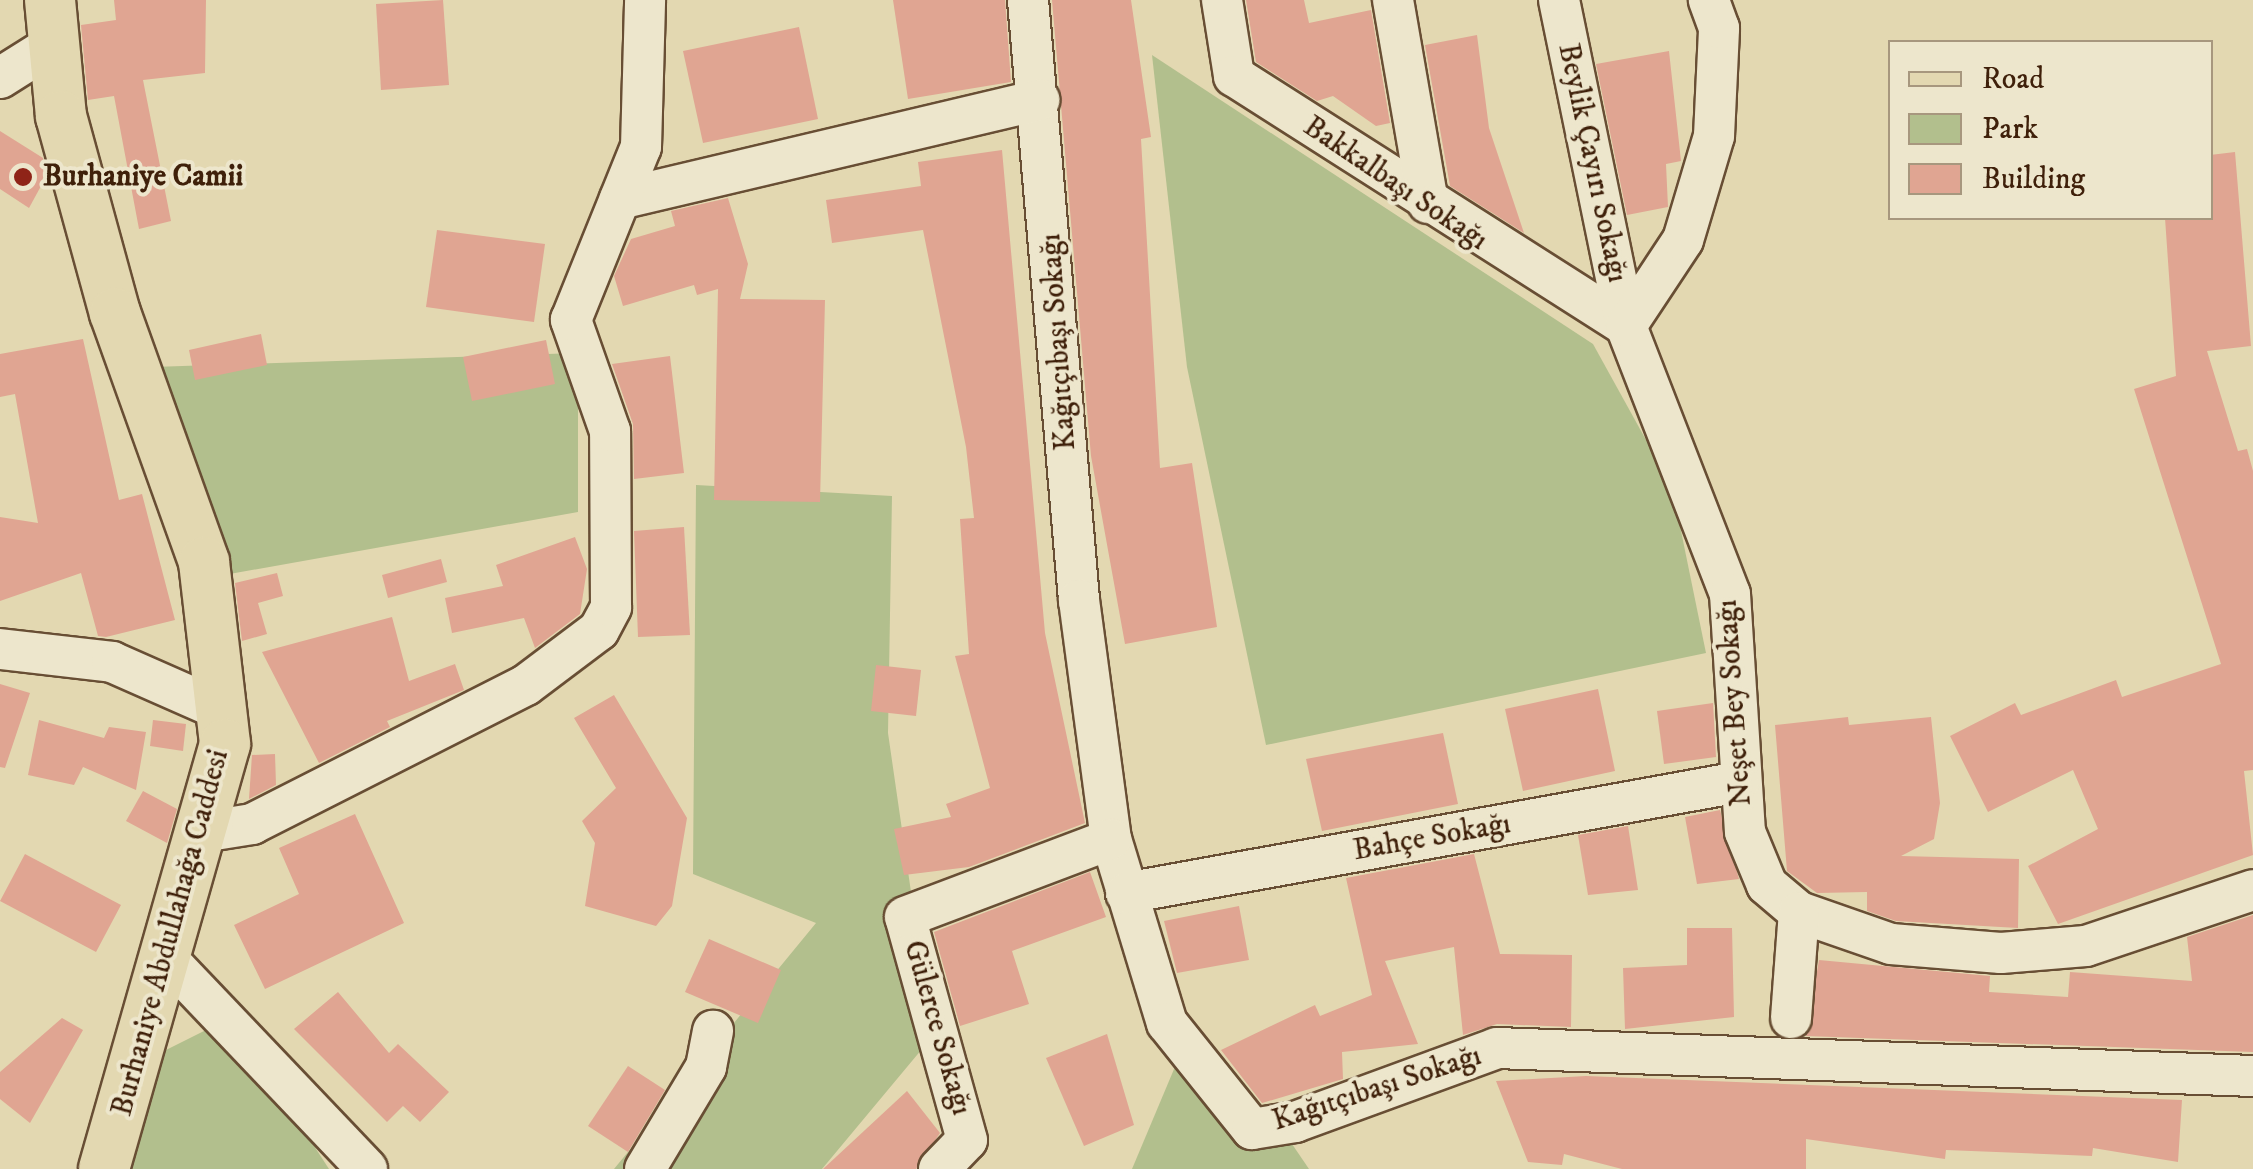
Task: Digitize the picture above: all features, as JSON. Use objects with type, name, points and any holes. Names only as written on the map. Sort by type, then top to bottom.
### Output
[{"type":"main road","name":"Burhaniye Abdullahağa Caddesi","points":[[52,22],[61,116],[115,314],[204,562],[225,744],[169,961],[104,1169]]},
{"type":"street","points":[[202,832],[252,824],[492,702],[599,630],[611,607],[610,431],[572,320],[641,147],[645,0]]},
{"type":"street","name":"Kağıtçıbaşı Sokağı","points":[[1028,0],[1079,600],[1112,840],[1168,1024],[1252,1128],[1294,1122],[1497,1048],[2253,1076]]},
{"type":"street","name":"Bakkalbaşı Sokağı","points":[[1222,0],[1234,76],[1626,326]]},
{"type":"street","points":[[1393,0],[1428,203]]},
{"type":"street","name":"Beylik Çayırı Sokağı","points":[[1559,0],[1626,326]]},
{"type":"street","points":[[1626,326],[1671,262],[1714,136],[1719,28],[1709,0]]},
{"type":"street","points":[[0,78],[52,22]]},
{"type":"street","points":[[620,199],[1039,100]]},
{"type":"street","name":"Neşet Bey Sokağı","points":[[1626,326],[1730,594],[1745,832],[1767,885],[1798,912],[1891,944],[2002,954],[2086,946],[2253,890]]},
{"type":"street","points":[[0,649],[112,662],[221,710]]},
{"type":"street","name":"Bahçe Sokağı","points":[[1126,893],[1739,782]]},
{"type":"street","name":"Gülerce Sokağı","points":[[939,1169],[967,1140],[905,917],[1112,840]]},
{"type":"street","points":[[1791,1018],[1798,912]]},
{"type":"street","points":[[169,961],[367,1169]]},
{"type":"street","points":[[645,1169],[706,1067],[713,1031]]},
{"type":"green space","points":[[1152,55],[1593,344],[1672,487],[1706,653],[1266,745],[1187,367]]},
{"type":"green space","points":[[578,353],[578,512],[224,575],[153,367]]},
{"type":"green space","points":[[696,485],[892,496],[888,733],[932,1037],[822,1169],[614,1169],[816,923],[693,874]]},
{"type":"green space","points":[[210,1028],[305,1132],[329,1169],[120,1169],[158,1054]]},
{"type":"green space","points":[[1177,1062],[1292,1144],[1309,1169],[1132,1169]]},
{"type":"building","points":[[114,0],[206,0],[205,73],[143,80],[171,221],[139,229],[114,96],[88,100],[81,25],[116,20]]},
{"type":"building","points":[[443,0],[449,85],[381,90],[376,4]]},
{"type":"building","points":[[893,0],[1005,0],[1011,82],[908,99]]},
{"type":"building","points":[[1052,0],[1131,0],[1151,137],[1141,139],[1160,468],[1192,463],[1217,627],[1125,644],[1091,456]]},
{"type":"building","points":[[1246,0],[1304,0],[1309,23],[1371,10],[1390,123],[1376,126],[1333,96],[1317,101],[1256,62]]},
{"type":"building","points":[[799,27],[818,119],[703,143],[683,51]]},
{"type":"building","points":[[1477,35],[1489,128],[1524,233],[1450,186],[1425,45]]},
{"type":"building","points":[[1669,51],[1681,161],[1666,164],[1668,207],[1627,215],[1596,64]]},
{"type":"building","name":"Burhaniye Camii","points":[[0,131],[43,158],[47,175],[29,208],[0,189]]},
{"type":"building","points":[[1002,150],[1045,633],[1085,823],[969,867],[904,875],[894,829],[951,817],[946,804],[990,788],[955,656],[969,654],[960,519],[974,518],[966,447],[923,230],[832,243],[826,200],[921,186],[918,162]]},
{"type":"building","points":[[2235,152],[2251,346],[2207,351],[2238,451],[2247,449],[2253,471],[2253,770],[2244,771],[2253,855],[2058,924],[2028,866],[2098,829],[2073,770],[1988,812],[1950,736],[2015,703],[2021,715],[2116,680],[2122,697],[2221,664],[2134,389],[2176,376],[2165,220],[2213,220],[2213,155]]},
{"type":"building","points":[[728,198],[748,264],[740,299],[825,300],[820,502],[714,500],[718,289],[697,295],[694,285],[623,306],[614,276],[631,239],[675,226],[671,211]]},
{"type":"building","points":[[437,230],[545,244],[534,322],[426,307]]},
{"type":"building","points":[[261,334],[267,365],[195,380],[189,350]]},
{"type":"building","points":[[83,339],[119,500],[142,494],[175,620],[106,637],[98,636],[81,573],[0,601],[0,517],[38,523],[15,394],[0,397],[0,354]]},
{"type":"building","points":[[546,340],[555,384],[472,401],[463,357]]},
{"type":"building","points":[[670,356],[684,473],[634,479],[633,424],[612,364]]},
{"type":"building","points":[[684,527],[690,635],[638,637],[634,531]]},
{"type":"building","points":[[575,537],[587,569],[580,614],[535,648],[524,618],[452,633],[445,598],[503,586],[496,565]]},
{"type":"building","points":[[441,559],[447,582],[388,598],[382,575]]},
{"type":"building","points":[[277,573],[283,596],[258,603],[267,634],[242,641],[235,583]]},
{"type":"building","points":[[392,617],[409,681],[455,664],[464,690],[387,721],[390,727],[319,763],[262,652]]},
{"type":"building","points":[[876,665],[921,670],[916,716],[871,711]]},
{"type":"building","points":[[0,684],[30,693],[5,768],[0,767]]},
{"type":"building","points":[[1598,689],[1615,771],[1523,791],[1505,709]]},
{"type":"building","points":[[614,695],[687,818],[672,906],[656,926],[585,906],[595,843],[582,821],[616,788],[574,718]]},
{"type":"building","points":[[1713,703],[1716,757],[1664,764],[1657,711]]},
{"type":"building","points":[[1848,717],[1849,725],[1931,717],[1940,803],[1934,839],[1901,856],[2019,859],[2018,928],[1896,921],[1867,911],[1867,892],[1817,893],[1787,871],[1775,725]]},
{"type":"building","points":[[39,720],[104,738],[109,727],[146,732],[136,790],[83,767],[74,785],[28,775]]},
{"type":"building","points":[[153,720],[186,724],[183,751],[150,746]]},
{"type":"building","points":[[1443,733],[1458,804],[1322,831],[1306,759]]},
{"type":"building","points":[[275,754],[276,785],[249,799],[252,755]]},
{"type":"building","points":[[143,791],[177,809],[167,843],[126,821]]},
{"type":"building","points":[[1720,810],[1739,879],[1697,884],[1685,817]]},
{"type":"building","points":[[355,814],[404,923],[265,989],[234,925],[299,894],[279,848]]},
{"type":"building","points":[[1628,826],[1638,890],[1588,895],[1578,835]]},
{"type":"building","points":[[25,854],[121,905],[96,952],[0,901]]},
{"type":"building","points":[[1474,854],[1500,954],[1572,955],[1571,1027],[1497,1024],[1463,1035],[1454,947],[1385,961],[1418,1044],[1342,1052],[1343,1079],[1262,1103],[1221,1050],[1315,1005],[1320,1016],[1372,995],[1346,878]]},
{"type":"building","points":[[1090,872],[1106,917],[1012,951],[1029,1004],[960,1026],[934,932]]},
{"type":"building","points":[[1239,906],[1249,960],[1177,973],[1164,921]]},
{"type":"building","points":[[2253,915],[2253,1052],[1806,1036],[1819,960],[1990,976],[1989,992],[2068,997],[2070,972],[2192,981],[2187,937]]},
{"type":"building","points":[[1687,928],[1732,928],[1734,1017],[1625,1029],[1623,968],[1687,965]]},
{"type":"building","points":[[709,939],[781,970],[758,1023],[685,992]]},
{"type":"building","points":[[338,992],[389,1053],[398,1044],[449,1092],[420,1122],[403,1106],[387,1122],[294,1029]]},
{"type":"building","points":[[62,1018],[83,1030],[30,1123],[0,1099],[0,1072]]},
{"type":"building","points":[[1107,1034],[1134,1125],[1084,1146],[1046,1058]]},
{"type":"building","points":[[628,1066],[665,1090],[628,1152],[588,1126]]},
{"type":"building","points":[[1586,1076],[2182,1100],[2178,1162],[2093,1148],[2092,1156],[1946,1150],[1945,1159],[1806,1139],[1806,1169],[1622,1169],[1564,1154],[1562,1165],[1528,1162],[1496,1081]]},
{"type":"building","points":[[907,1091],[940,1133],[916,1169],[823,1169]]},
{"type":"place","name":"Burhaniye Camii","points":[[23,177]]}]
